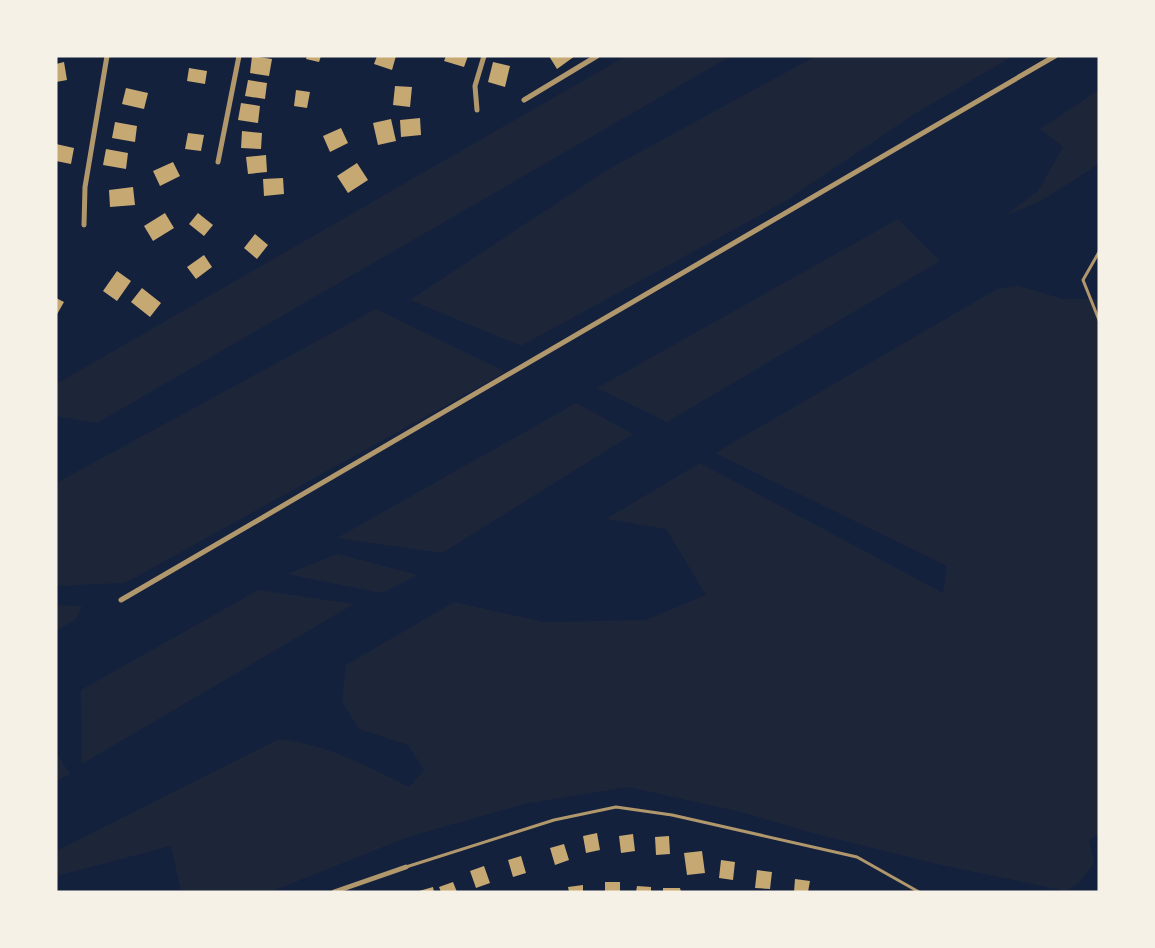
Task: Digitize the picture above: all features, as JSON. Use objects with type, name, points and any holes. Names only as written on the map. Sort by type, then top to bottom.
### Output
[{"type":"street","points":[[84,225],[85,187],[107,56]]},
{"type":"street","points":[[218,162],[239,56]]},
{"type":"street","points":[[477,110],[475,86],[484,56]]},
{"type":"street","points":[[524,100],[597,56]]},
{"type":"street","points":[[120,600],[1055,56]]},
{"type":"street","points":[[334,892],[406,867]]},
{"type":"lane","points":[[1099,252],[1083,280],[1099,320]]},
{"type":"lane","points":[[406,867],[554,820],[616,807],[672,815],[856,857],[919,892]]},
{"type":"shaded area","points":[[626,56],[731,56],[97,423],[56,416],[56,384]]},
{"type":"shaded area","points":[[816,56],[1013,56],[916,113],[784,202],[521,346],[410,300],[607,170]]},
{"type":"shaded area","points":[[1099,90],[1099,164],[1041,201],[1005,216],[1038,191],[1063,147],[1040,129]]},
{"type":"shaded area","points":[[898,219],[940,261],[667,422],[597,388]]},
{"type":"shaded area","points":[[1019,286],[1063,299],[1099,299],[1099,833],[1089,840],[1094,863],[1080,882],[1066,891],[937,864],[812,833],[741,812],[628,787],[524,804],[411,836],[270,892],[181,892],[171,846],[56,876],[56,851],[279,739],[330,751],[409,787],[424,770],[408,745],[359,729],[342,702],[346,665],[454,602],[544,622],[646,620],[706,595],[666,529],[606,519],[700,463],[943,593],[947,566],[715,453],[997,289]]},
{"type":"shaded area","points":[[376,309],[506,372],[125,583],[56,586],[56,483]]},
{"type":"shaded area","points":[[576,403],[633,434],[442,553],[337,538]]},
{"type":"shaded area","points":[[338,554],[418,575],[382,593],[287,574]]},
{"type":"shaded area","points":[[258,590],[354,604],[82,764],[81,690]]},
{"type":"shaded area","points":[[56,605],[82,606],[75,620],[56,631]]},
{"type":"shaded area","points":[[56,753],[70,774],[56,781]]},
{"type":"building","points":[[252,56],[272,59],[269,76],[250,73]]},
{"type":"building","points":[[307,56],[321,56],[319,62],[306,59]]},
{"type":"building","points":[[377,56],[396,56],[392,70],[374,64]]},
{"type":"building","points":[[446,56],[468,56],[464,67],[444,61]]},
{"type":"building","points":[[549,56],[575,56],[557,69]]},
{"type":"building","points":[[64,62],[67,80],[56,82],[56,64]]},
{"type":"building","points":[[493,62],[510,66],[505,87],[488,82]]},
{"type":"building","points":[[189,68],[207,71],[205,84],[187,81]]},
{"type":"building","points":[[248,80],[267,83],[265,99],[245,96]]},
{"type":"building","points":[[395,86],[412,87],[410,107],[393,105]]},
{"type":"building","points":[[126,88],[148,93],[144,109],[122,104]]},
{"type":"building","points":[[296,90],[310,92],[307,108],[294,106]]},
{"type":"building","points":[[241,103],[260,106],[258,123],[238,120]]},
{"type":"building","points":[[420,118],[421,135],[401,137],[400,120]]},
{"type":"building","points":[[391,119],[396,141],[378,145],[373,123]]},
{"type":"building","points":[[115,122],[137,126],[135,142],[112,138]]},
{"type":"building","points":[[341,128],[348,143],[330,152],[323,136]]},
{"type":"building","points":[[242,131],[262,133],[261,149],[241,148]]},
{"type":"building","points":[[188,133],[204,135],[201,151],[185,149]]},
{"type":"building","points":[[56,144],[74,148],[71,164],[56,161]]},
{"type":"building","points":[[106,149],[128,153],[126,169],[103,165]]},
{"type":"building","points":[[266,155],[267,172],[248,174],[246,157]]},
{"type":"building","points":[[173,162],[180,176],[160,186],[153,171]]},
{"type":"building","points":[[357,163],[368,180],[348,193],[337,176]]},
{"type":"building","points":[[283,178],[284,194],[264,196],[263,179]]},
{"type":"building","points":[[133,187],[135,205],[110,207],[109,190]]},
{"type":"building","points":[[165,213],[174,228],[153,241],[144,226]]},
{"type":"building","points":[[198,213],[213,225],[204,236],[189,224]]},
{"type":"building","points":[[255,234],[268,245],[257,259],[244,248]]},
{"type":"building","points":[[204,255],[212,267],[196,279],[187,267]]},
{"type":"building","points":[[117,271],[131,281],[117,301],[103,291]]},
{"type":"building","points":[[142,288],[161,303],[150,317],[131,302]]},
{"type":"building","points":[[56,298],[64,302],[56,316]]},
{"type":"building","points":[[597,833],[600,850],[586,853],[583,836]]},
{"type":"building","points":[[633,834],[635,851],[621,853],[619,836]]},
{"type":"building","points":[[669,836],[670,854],[656,855],[655,837]]},
{"type":"building","points":[[564,844],[569,860],[555,865],[550,848]]},
{"type":"building","points":[[702,851],[705,873],[687,875],[684,853]]},
{"type":"building","points":[[521,856],[526,873],[513,877],[508,860]]},
{"type":"building","points":[[721,860],[735,862],[733,880],[719,878]]},
{"type":"building","points":[[484,866],[490,883],[476,888],[470,871]]},
{"type":"building","points":[[757,870],[772,872],[770,889],[755,888]]},
{"type":"building","points":[[795,879],[810,881],[808,892],[794,892]]},
{"type":"building","points":[[453,882],[457,892],[441,892],[439,887]]},
{"type":"building","points":[[605,882],[620,882],[620,892],[605,892]]},
{"type":"building","points":[[583,885],[583,892],[569,892],[568,887]]},
{"type":"building","points":[[637,886],[651,887],[651,892],[636,892]]},
{"type":"building","points":[[433,887],[434,892],[419,892],[419,891]]},
{"type":"building","points":[[663,888],[680,888],[681,892],[663,892]]}]
